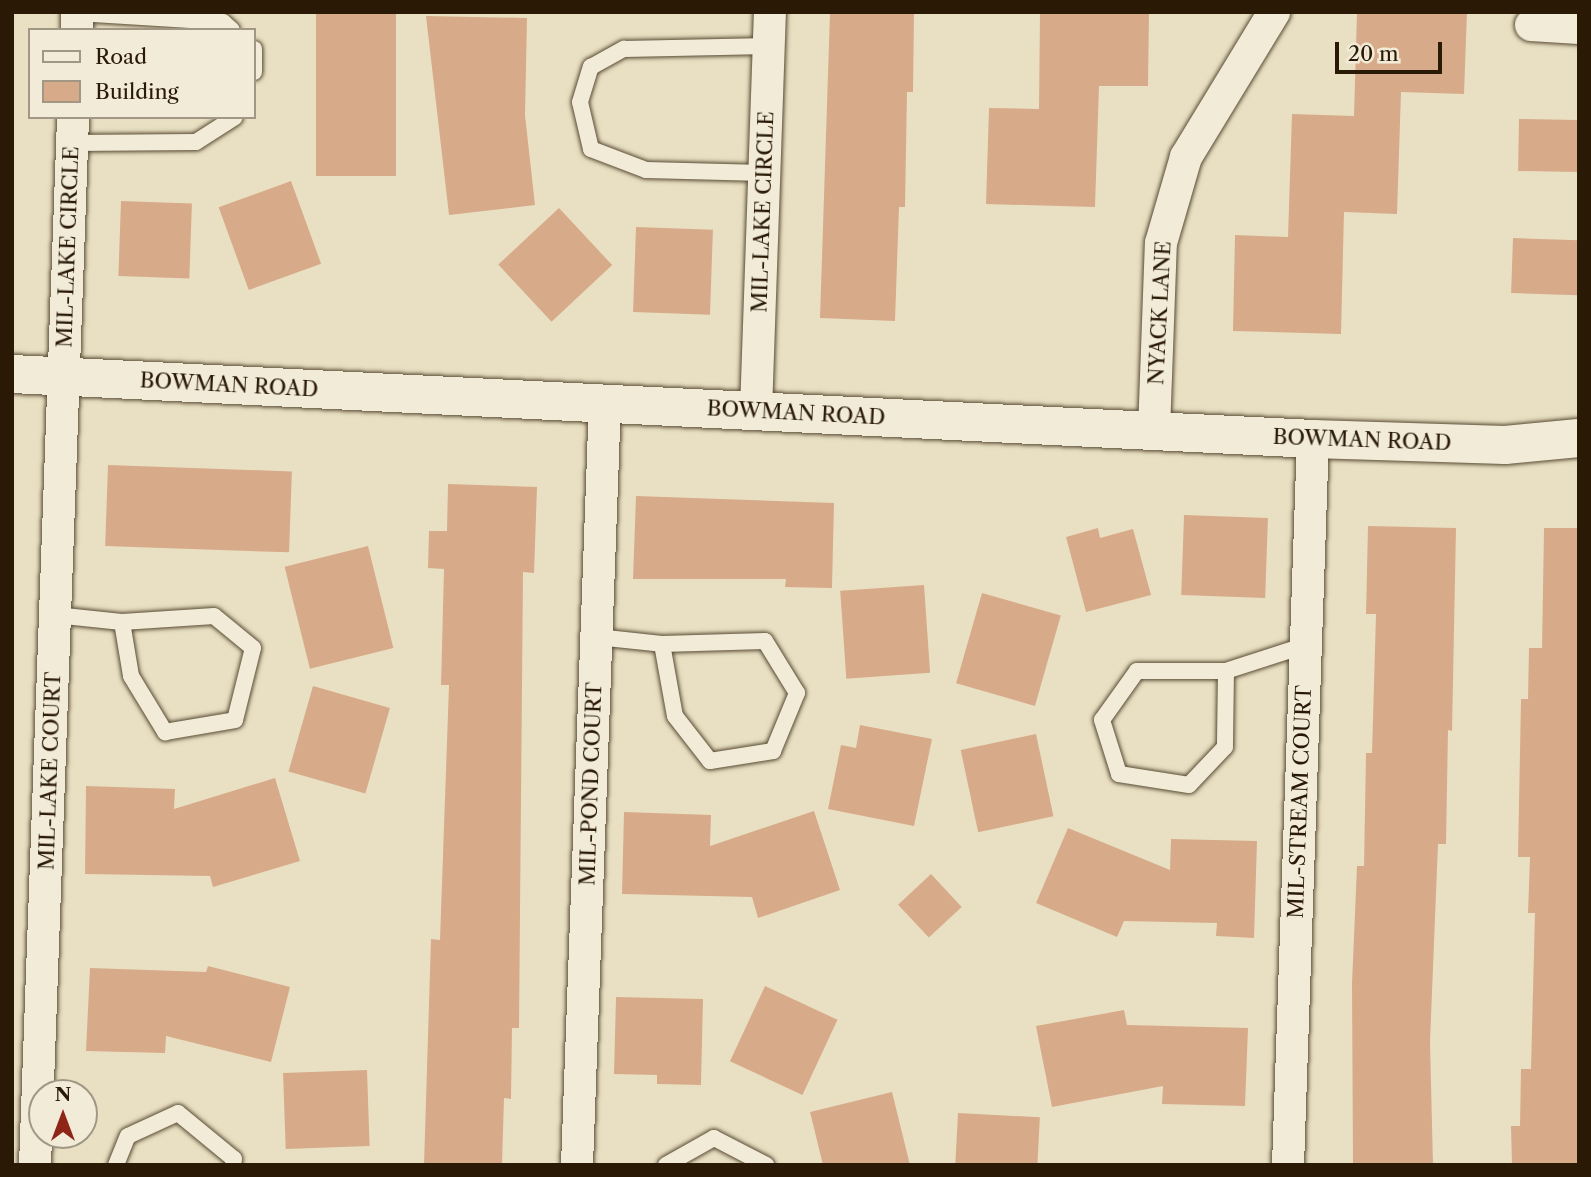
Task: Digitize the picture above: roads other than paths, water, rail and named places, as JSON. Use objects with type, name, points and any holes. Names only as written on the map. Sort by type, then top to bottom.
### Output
[{"type":"street","name":"MIL-LAKE CIRCLE","points":[[756,411],[770,12]]},
{"type":"street","name":"NYACK LANE","points":[[1154,431],[1161,243],[1186,157],[1274,12]]},
{"type":"street","points":[[1531,26],[1579,28]]},
{"type":"street","name":"MIL-LAKE CIRCLE","points":[[64,376],[73,130]]},
{"type":"street","name":"BOWMAN ROAD","points":[[12,374],[1313,439],[1505,445],[1579,438]]},
{"type":"street","name":"MIL-LAKE COURT","points":[[35,1165],[64,376]]},
{"type":"street","name":"MIL-POND COURT","points":[[578,1165],[605,403]]},
{"type":"street","name":"MIL-STREAM COURT","points":[[1288,1165],[1313,439]]},
{"type":"lane","points":[[77,13],[223,22],[230,28]]},
{"type":"lane","points":[[764,173],[646,170],[591,149],[580,102],[591,67],[624,48],[769,46]]},
{"type":"lane","points":[[73,130],[196,142],[232,119]]},
{"type":"lane","points":[[55,615],[122,622],[214,616],[253,648],[235,720],[165,732],[131,676],[122,622]]},
{"type":"lane","points":[[597,636],[662,644],[765,641],[797,693],[773,751],[710,761],[675,716],[662,644]]},
{"type":"lane","points":[[1226,671],[1225,747],[1189,785],[1119,774],[1102,720],[1138,671],[1226,671],[1306,645]]},
{"type":"lane","points":[[116,1165],[128,1136],[178,1113],[234,1159],[233,1165]]},
{"type":"lane","points":[[666,1165],[714,1138],[766,1165]]}]
